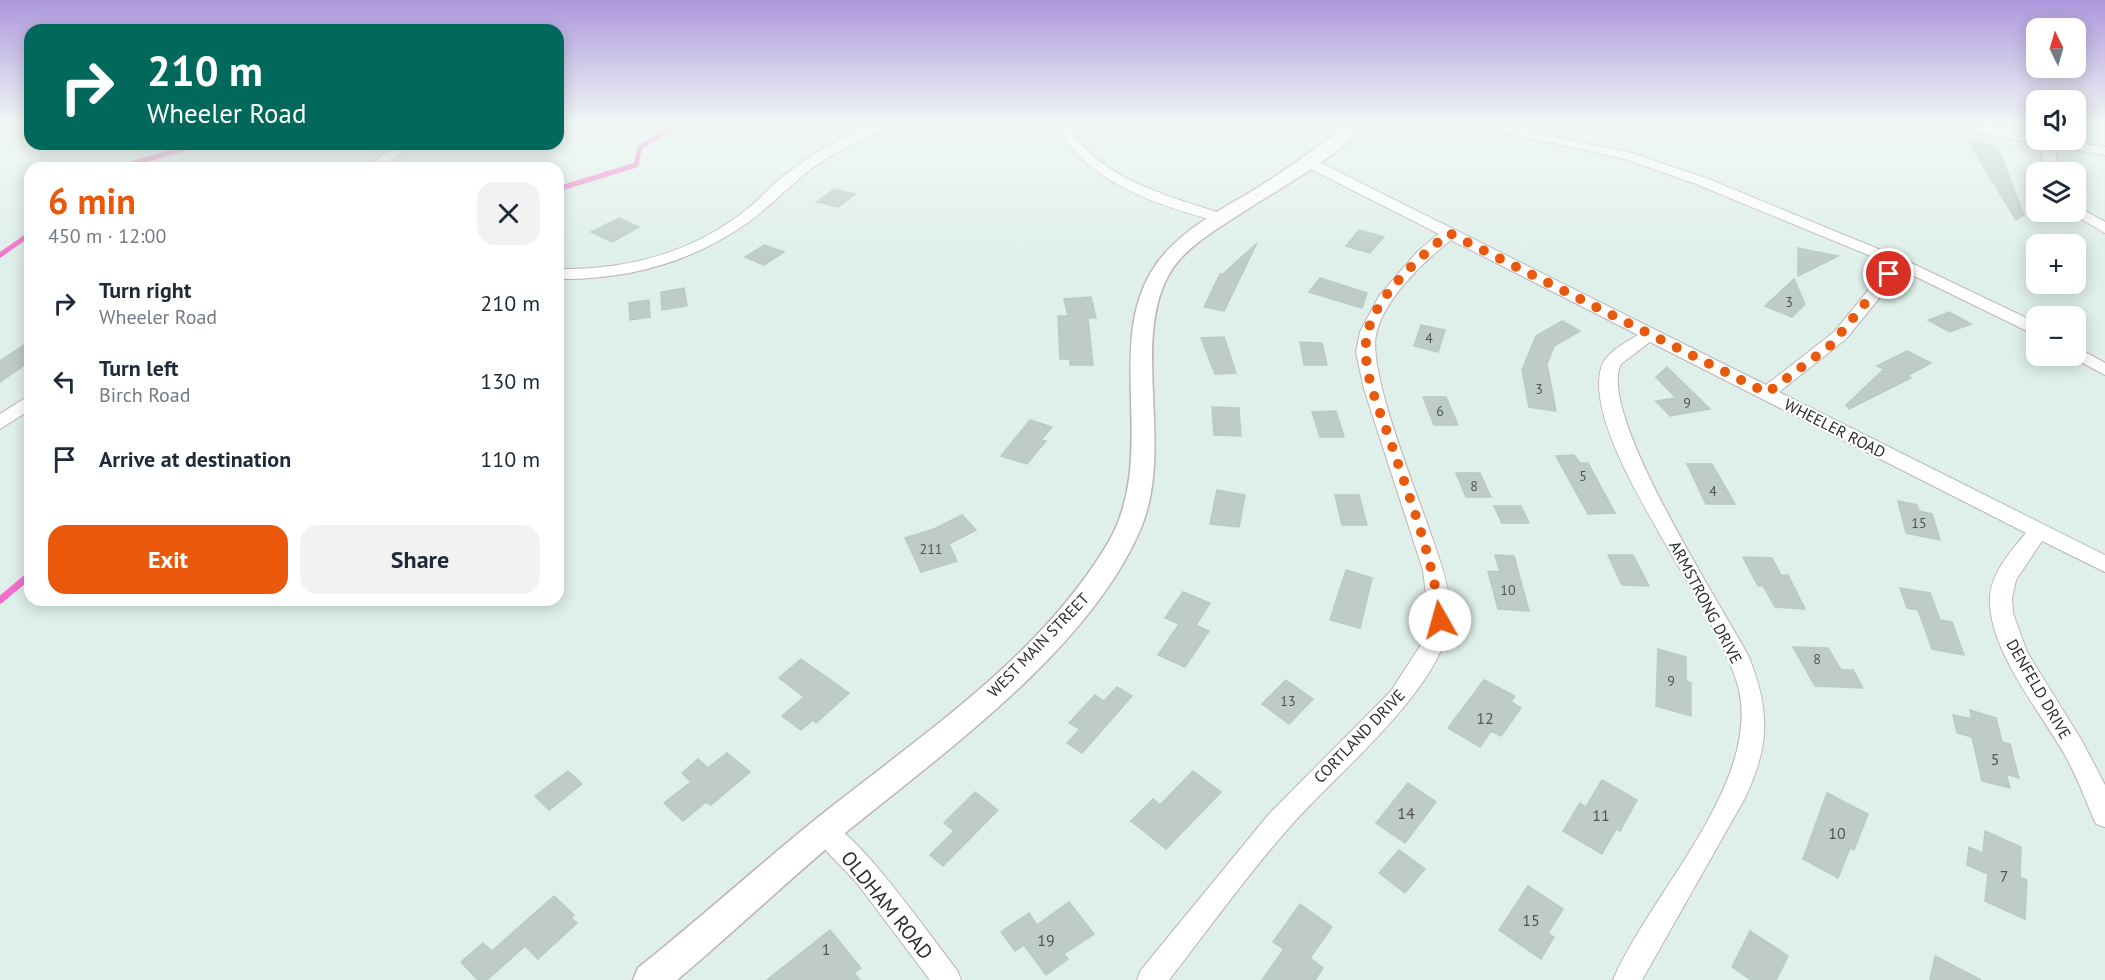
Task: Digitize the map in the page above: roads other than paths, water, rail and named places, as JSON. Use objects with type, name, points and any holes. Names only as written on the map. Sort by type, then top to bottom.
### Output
[{"type":"street","points":[[564,274],[586,274],[641,266],[686,252],[750,214],[779,187],[803,170]]},
{"type":"street","points":[[1103,170],[1125,182],[1221,218]]},
{"type":"street","name":"WEST MAIN STREET","points":[[650,980],[825,832],[917,758],[1003,683],[1078,606],[1115,554],[1132,519],[1144,472],[1144,343],[1150,294],[1166,264],[1221,218],[1296,170]]},
{"type":"street","name":"WHEELER ROAD","points":[[1323,170],[2105,564]]},
{"type":"street","points":[[1670,170],[1900,263],[2026,324]]},
{"type":"street","points":[[2086,217],[2105,229]]},
{"type":"street","name":"CORTLAND DRIVE","points":[[1151,980],[1278,822],[1392,706],[1433,645],[1440,620],[1433,570],[1373,389],[1365,352],[1368,332],[1384,299],[1423,254],[1449,233]]},
{"type":"street","points":[[1767,393],[1831,345],[1861,311],[1878,285],[1900,263]]},
{"type":"street","name":"ARMSTRONG DRIVE","points":[[1627,980],[1719,822],[1750,753],[1753,726],[1750,689],[1738,659],[1653,502],[1616,426],[1608,403],[1606,386],[1610,367],[1618,356],[1651,334]]},
{"type":"street","points":[[2086,358],[2105,370]]},
{"type":"street","points":[[0,423],[24,405]]},
{"type":"street","name":"DENFELD DRIVE","points":[[2039,531],[2015,558],[2000,596],[2004,626],[2019,659],[2081,764],[2105,816]]},
{"type":"street","name":"OLDHAM ROAD","points":[[825,832],[865,873],[947,980]]},
{"type":"waterway","points":[[564,187],[621,170]]},
{"type":"waterway","points":[[0,255],[24,238]]},
{"type":"waterway","points":[[0,600],[24,580]]}]
